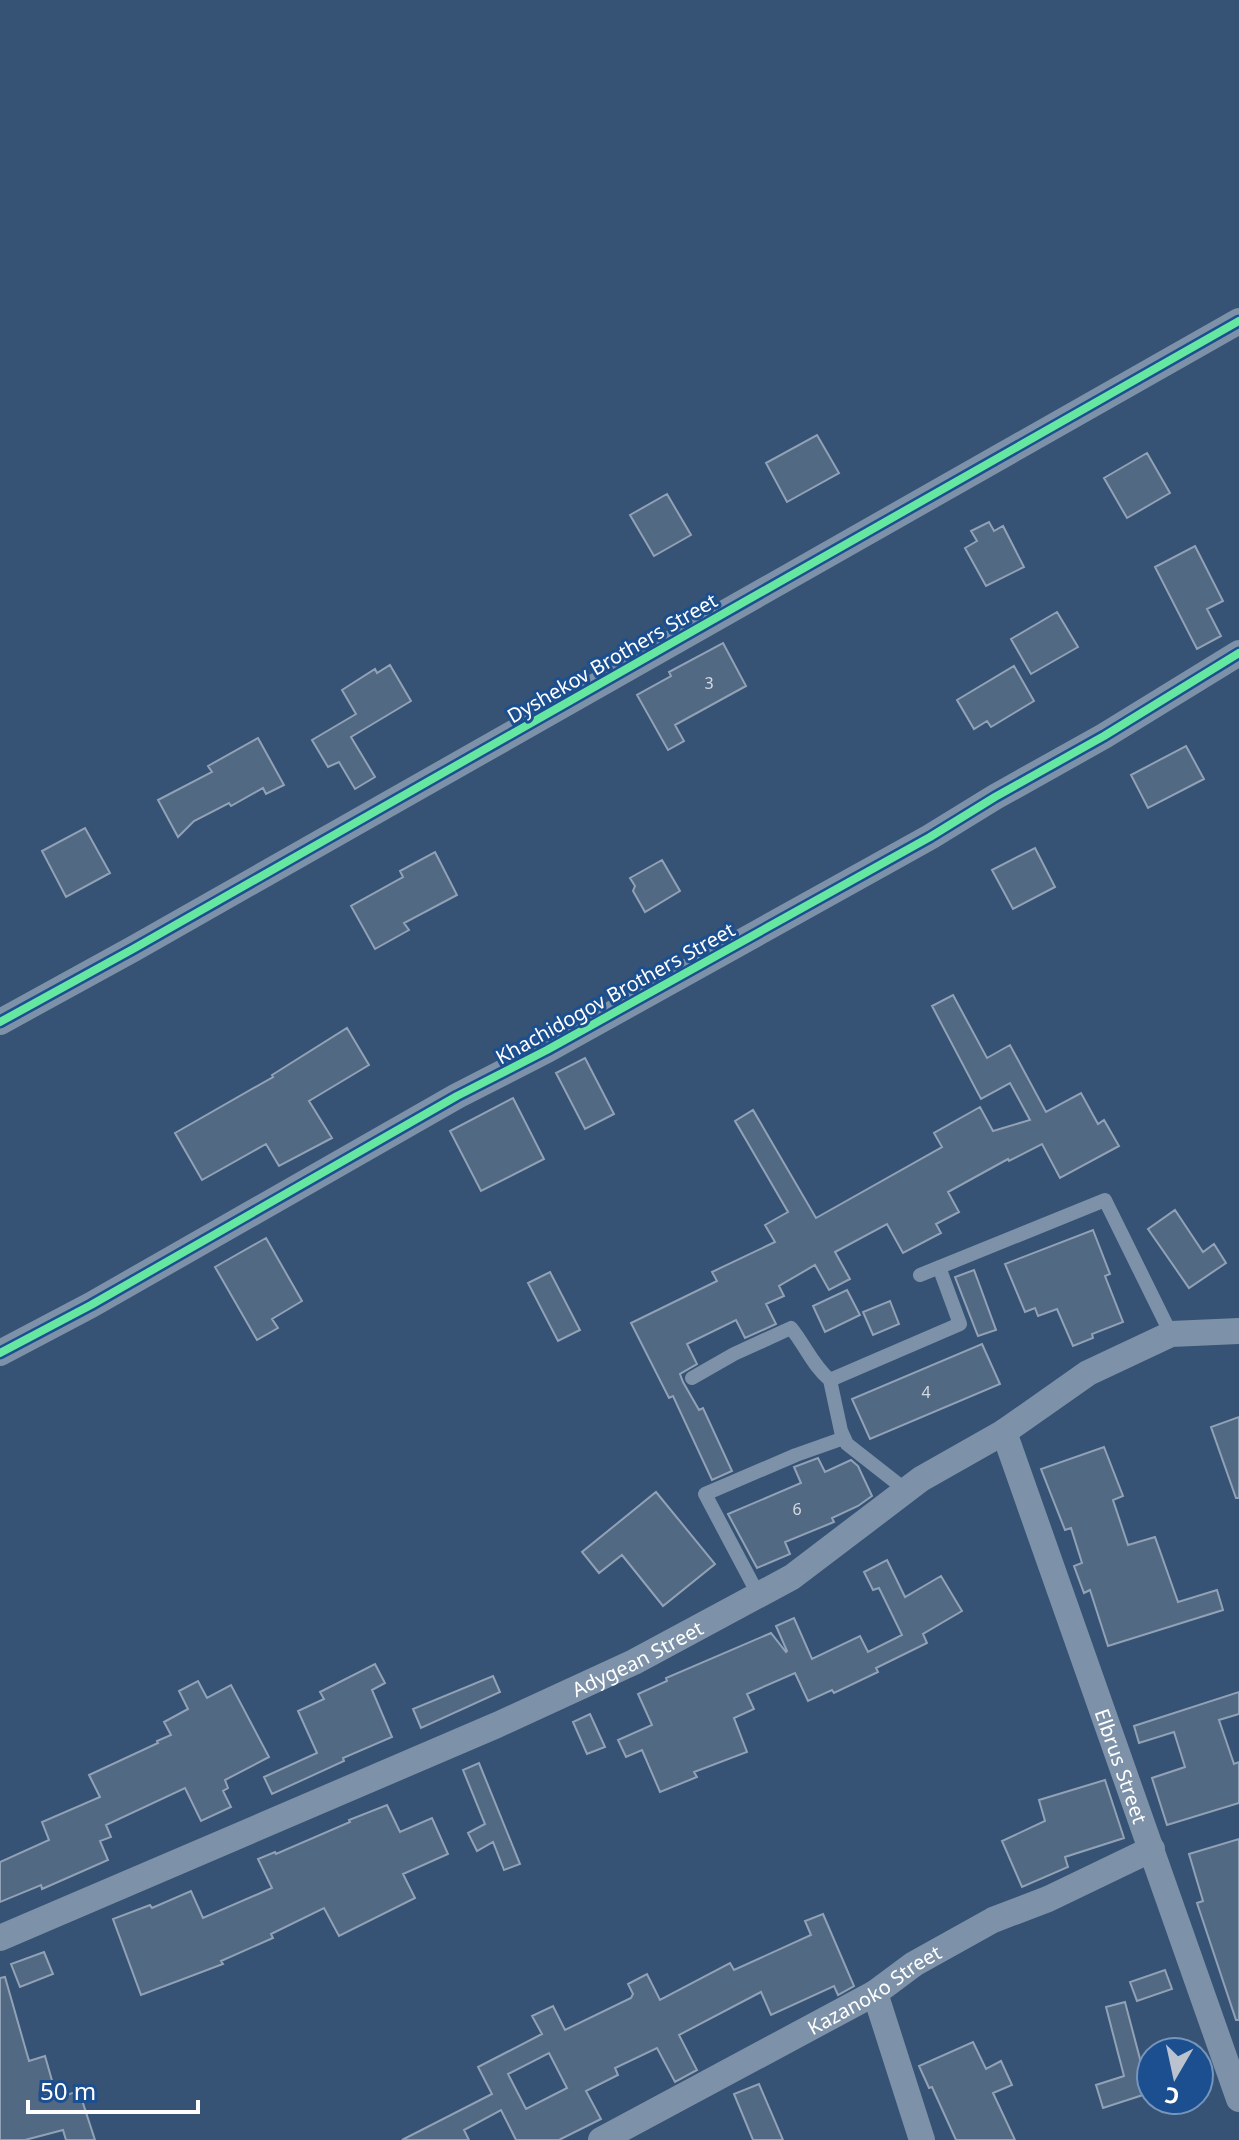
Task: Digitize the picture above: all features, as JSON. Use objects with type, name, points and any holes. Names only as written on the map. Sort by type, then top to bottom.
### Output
[{"type":"street","name":"Dyshekov Brothers Street","points":[[0,1022],[1239,321]]},
{"type":"street","name":"Khachidogov Brothers Street","points":[[0,1353],[91,1305],[457,1096],[547,1050],[930,837],[1239,653]]},
{"type":"street","name":"Adygean Street","points":[[0,1938],[497,1725],[634,1662],[792,1577],[921,1479],[1004,1432],[1088,1373],[1171,1334],[1239,1331]]},
{"type":"street","name":"Elbrus Street","points":[[1004,1432],[1239,2099]]},
{"type":"street","name":"Kazanoko Street","points":[[601,2140],[875,1993],[914,1964],[993,1920],[1048,1899],[1152,1849]]},
{"type":"street","points":[[875,1993],[922,2140]]},
{"type":"lane","points":[[920,1275],[1105,1200],[1171,1334]]},
{"type":"lane","points":[[830,1380],[960,1324],[939,1267]]},
{"type":"lane","points":[[692,1378],[734,1354],[791,1328],[804,1343],[819,1370],[830,1380],[841,1431],[847,1444],[907,1491]]},
{"type":"lane","points":[[759,1596],[705,1494],[844,1438]]},
{"type":"building","points":[[817,435],[839,473],[787,502],[766,463]]},
{"type":"building","points":[[1147,453],[1170,493],[1127,518],[1104,478]]},
{"type":"building","points":[[667,494],[691,535],[654,556],[630,515]]},
{"type":"building","points":[[989,522],[994,531],[1003,526],[1024,567],[986,586],[965,548],[977,541],[971,531]]},
{"type":"building","points":[[1195,546],[1223,601],[1207,609],[1221,636],[1197,649],[1155,567]]},
{"type":"building","points":[[1057,612],[1078,647],[1031,674],[1011,639]]},
{"type":"building","points":[[723,643],[746,686],[675,725],[684,741],[668,750],[637,695],[671,676],[669,672]]},
{"type":"building","points":[[390,665],[411,701],[351,737],[375,777],[355,789],[339,762],[328,767],[312,740],[356,714],[342,690],[375,669],[377,673]]},
{"type":"building","points":[[1014,666],[1034,701],[991,727],[987,721],[974,729],[957,700]]},
{"type":"building","points":[[258,738],[284,785],[266,794],[263,788],[231,806],[229,803],[194,821],[178,837],[158,800],[212,772],[208,766]]},
{"type":"building","points":[[1186,746],[1204,779],[1148,808],[1131,775]]},
{"type":"building","points":[[85,828],[110,873],[66,897],[42,851]]},
{"type":"building","points":[[1035,848],[1055,887],[1013,909],[992,870]]},
{"type":"building","points":[[435,852],[457,895],[404,923],[409,930],[375,949],[351,906],[403,877],[400,871]]},
{"type":"building","points":[[662,860],[680,891],[645,912],[633,891],[635,886],[630,878]]},
{"type":"building","points":[[953,995],[987,1058],[1010,1045],[1046,1112],[1081,1093],[1098,1124],[1104,1120],[1119,1146],[1060,1178],[1042,1144],[1008,1159],[948,1192],[959,1212],[936,1224],[941,1233],[903,1253],[887,1224],[835,1252],[850,1279],[829,1290],[815,1265],[779,1286],[784,1296],[766,1304],[776,1324],[745,1338],[736,1320],[687,1344],[697,1364],[680,1374],[699,1410],[703,1408],[732,1471],[712,1480],[673,1396],[669,1398],[631,1323],[717,1281],[712,1272],[775,1242],[765,1225],[788,1212],[735,1121],[753,1110],[816,1218],[942,1147],[934,1133],[980,1107],[993,1131],[1030,1120],[1010,1083],[981,1099],[932,1006]]},
{"type":"building","points":[[347,1028],[369,1065],[309,1101],[332,1138],[279,1166],[266,1144],[202,1180],[175,1133],[273,1077]]},
{"type":"building","points":[[585,1058],[614,1114],[585,1129],[556,1073]]},
{"type":"building","points":[[513,1098],[544,1159],[481,1191],[450,1131]]},
{"type":"building","points":[[1175,1210],[1203,1252],[1214,1244],[1226,1263],[1189,1288],[1148,1229]]},
{"type":"building","points":[[1093,1230],[1110,1274],[1105,1276],[1123,1322],[1092,1334],[1093,1338],[1073,1346],[1057,1309],[1038,1316],[1035,1308],[1025,1312],[1005,1264]]},
{"type":"building","points":[[266,1238],[302,1301],[272,1319],[278,1328],[257,1340],[215,1267]]},
{"type":"building","points":[[974,1270],[996,1330],[978,1336],[955,1277]]},
{"type":"building","points":[[550,1272],[580,1330],[558,1341],[528,1283]]},
{"type":"building","points":[[847,1290],[860,1315],[825,1332],[813,1306]]},
{"type":"building","points":[[890,1301],[899,1324],[873,1335],[863,1312]]},
{"type":"building","points":[[982,1344],[1000,1384],[870,1439],[852,1399]]},
{"type":"building","points":[[1239,1417],[1239,1498],[1236,1498],[1211,1427]]},
{"type":"building","points":[[1104,1447],[1123,1496],[1113,1500],[1128,1545],[1155,1537],[1178,1602],[1217,1590],[1223,1610],[1108,1646],[1090,1590],[1084,1593],[1074,1566],[1082,1563],[1071,1528],[1065,1530],[1041,1469]]},
{"type":"building","points":[[818,1458],[825,1472],[851,1460],[858,1466],[872,1496],[832,1518],[834,1522],[785,1542],[790,1554],[757,1568],[728,1514],[801,1483],[794,1467]]},
{"type":"building","points":[[656,1492],[715,1564],[663,1606],[622,1555],[599,1573],[582,1552]]},
{"type":"building","points":[[887,1560],[905,1597],[941,1576],[962,1611],[923,1634],[927,1643],[834,1693],[832,1690],[808,1701],[795,1673],[747,1694],[754,1709],[734,1718],[747,1752],[694,1772],[697,1777],[660,1792],[642,1750],[626,1757],[618,1740],[652,1725],[638,1694],[667,1681],[666,1678],[771,1633],[786,1652],[776,1626],[794,1618],[812,1659],[860,1636],[868,1652],[902,1635],[879,1588],[873,1590],[864,1572]]},
{"type":"building","points":[[375,1664],[385,1683],[372,1690],[392,1737],[272,1794],[264,1777],[317,1753],[298,1711],[324,1699],[320,1692]]},
{"type":"building","points":[[493,1676],[500,1692],[421,1728],[413,1709]]},
{"type":"building","points":[[198,1681],[207,1698],[231,1685],[269,1757],[225,1780],[228,1788],[223,1791],[231,1807],[201,1821],[185,1788],[106,1825],[111,1837],[100,1841],[108,1860],[42,1889],[41,1885],[0,1902],[0,1862],[49,1840],[42,1822],[100,1797],[89,1775],[171,1735],[164,1722],[188,1709],[179,1691]]},
{"type":"building","points":[[1239,1692],[1239,1714],[1219,1720],[1234,1764],[1239,1762],[1239,1803],[1167,1825],[1152,1778],[1185,1767],[1174,1732],[1139,1743],[1134,1726]]},
{"type":"building","points":[[590,1714],[605,1747],[587,1754],[573,1722]]},
{"type":"building","points":[[479,1763],[520,1864],[504,1870],[493,1842],[477,1851],[468,1833],[485,1824],[463,1770]]},
{"type":"building","points":[[1105,1780],[1124,1838],[1065,1857],[1068,1867],[1022,1887],[1002,1841],[1045,1821],[1039,1800]]},
{"type":"building","points":[[387,1805],[400,1832],[432,1818],[448,1854],[403,1874],[415,1898],[339,1936],[324,1908],[271,1934],[273,1938],[221,1961],[223,1964],[141,1995],[113,1919],[150,1905],[152,1908],[191,1891],[203,1918],[272,1888],[258,1859]]},
{"type":"building","points":[[1239,1839],[1239,2020],[1236,2020],[1197,1903],[1203,1901],[1189,1854]]},
{"type":"building","points":[[823,1914],[854,1986],[838,1995],[834,1986],[771,2015],[761,1992],[679,2035],[697,2070],[675,2082],[657,2048],[615,2068],[618,2075],[586,2091],[601,2119],[559,2140],[516,2140],[501,2110],[464,2130],[469,2140],[402,2140],[492,2094],[478,2067],[542,2034],[532,2016],[553,2006],[565,2030],[631,1998],[633,1994],[628,1984],[647,1974],[660,2000],[730,1963],[734,1970],[811,1935],[805,1921]],"holes":[[[549,2053],[567,2088],[526,2109],[508,2074]]]},
{"type":"building","points":[[44,1952],[53,1974],[20,1987],[11,1964]]},
{"type":"building","points":[[1165,1970],[1172,1989],[1137,2001],[1130,1982]]},
{"type":"building","points":[[5,1977],[29,2061],[45,2056],[57,2098],[79,2091],[95,2140],[66,2140],[63,2130],[25,2140],[0,2140],[0,1978]]},
{"type":"building","points":[[1125,2002],[1135,2040],[1135,2098],[1103,2108],[1096,2085],[1124,2076],[1106,2007]]},
{"type":"building","points":[[973,2042],[986,2069],[1001,2061],[1012,2085],[993,2093],[1015,2140],[956,2140],[919,2066]]},
{"type":"building","points":[[759,2084],[783,2140],[753,2140],[734,2094]]},
{"type":"cycle path","points":[[0,1022],[1239,321]]},
{"type":"cycle path","points":[[0,1353],[91,1305],[457,1096],[547,1050],[930,837],[1239,653]]}]
